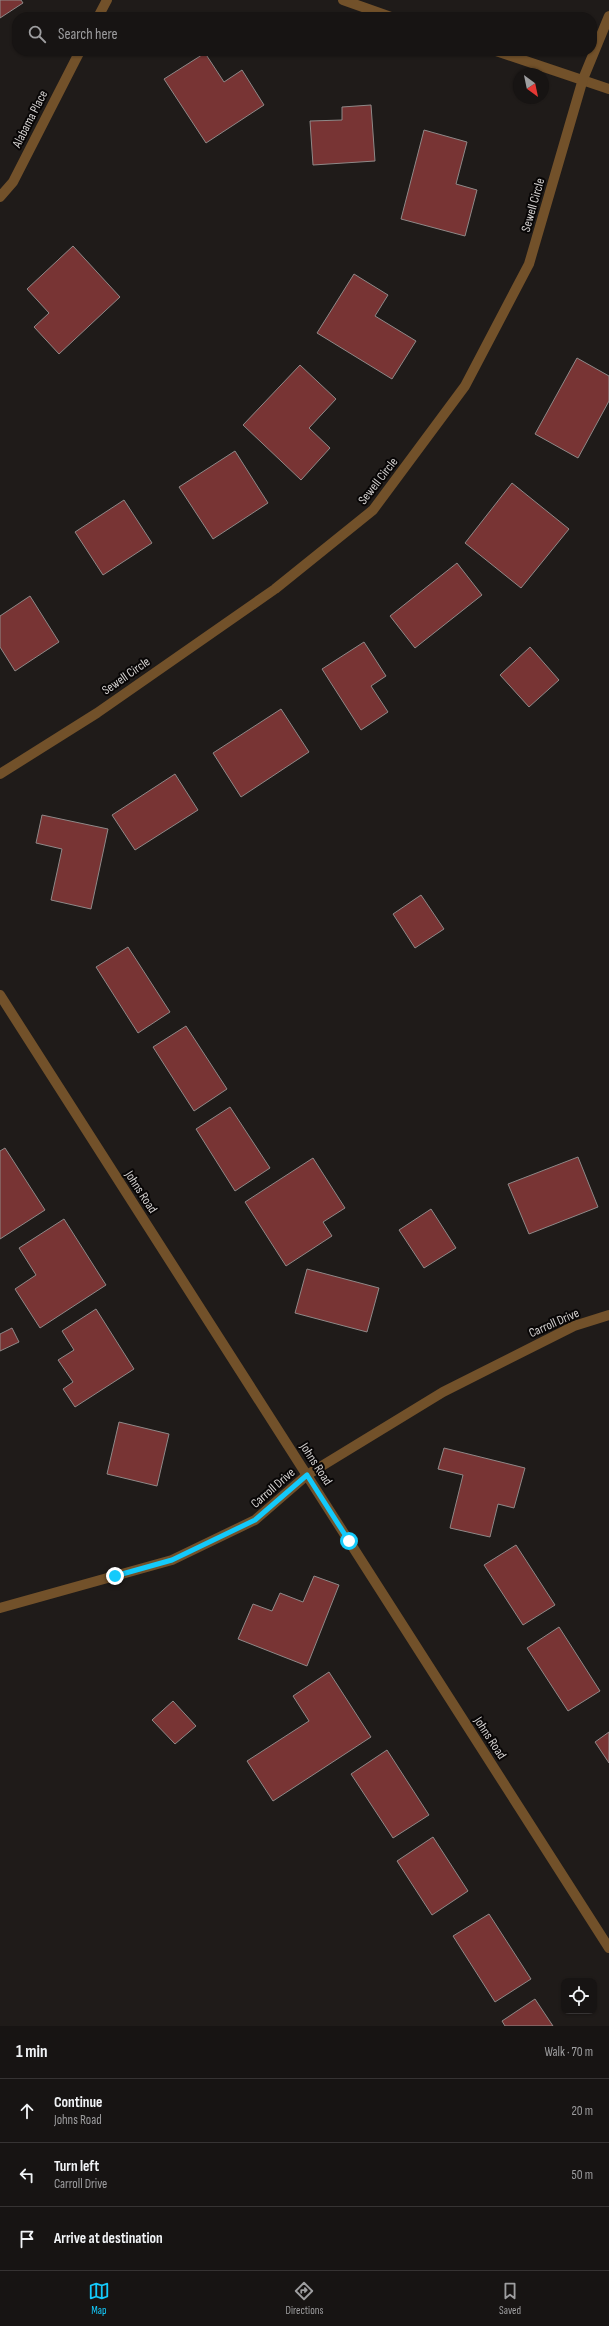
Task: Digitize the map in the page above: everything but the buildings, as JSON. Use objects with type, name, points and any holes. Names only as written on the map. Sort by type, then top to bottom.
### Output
[{"type":"street","points":[[101,12],[107,0]]},
{"type":"street","points":[[343,0],[377,12]]},
{"type":"street","name":"Sewell Circle","points":[[597,45],[609,16]]},
{"type":"street","name":"Alabama Place","points":[[0,197],[13,182],[77,56]]},
{"type":"street","points":[[512,56],[609,89]]},
{"type":"street","name":"Sewell Circle","points":[[0,774],[96,713],[275,589],[373,510],[465,386],[529,264],[583,79],[592,56]]},
{"type":"street","name":"Johns Road","points":[[0,995],[609,1948]]},
{"type":"street","name":"Carroll Drive","points":[[0,1608],[172,1560],[255,1520],[307,1475],[443,1392],[574,1326],[609,1315]]},
{"type":"route","points":[[115,1576],[172,1560],[255,1520],[307,1475],[349,1541]]}]
